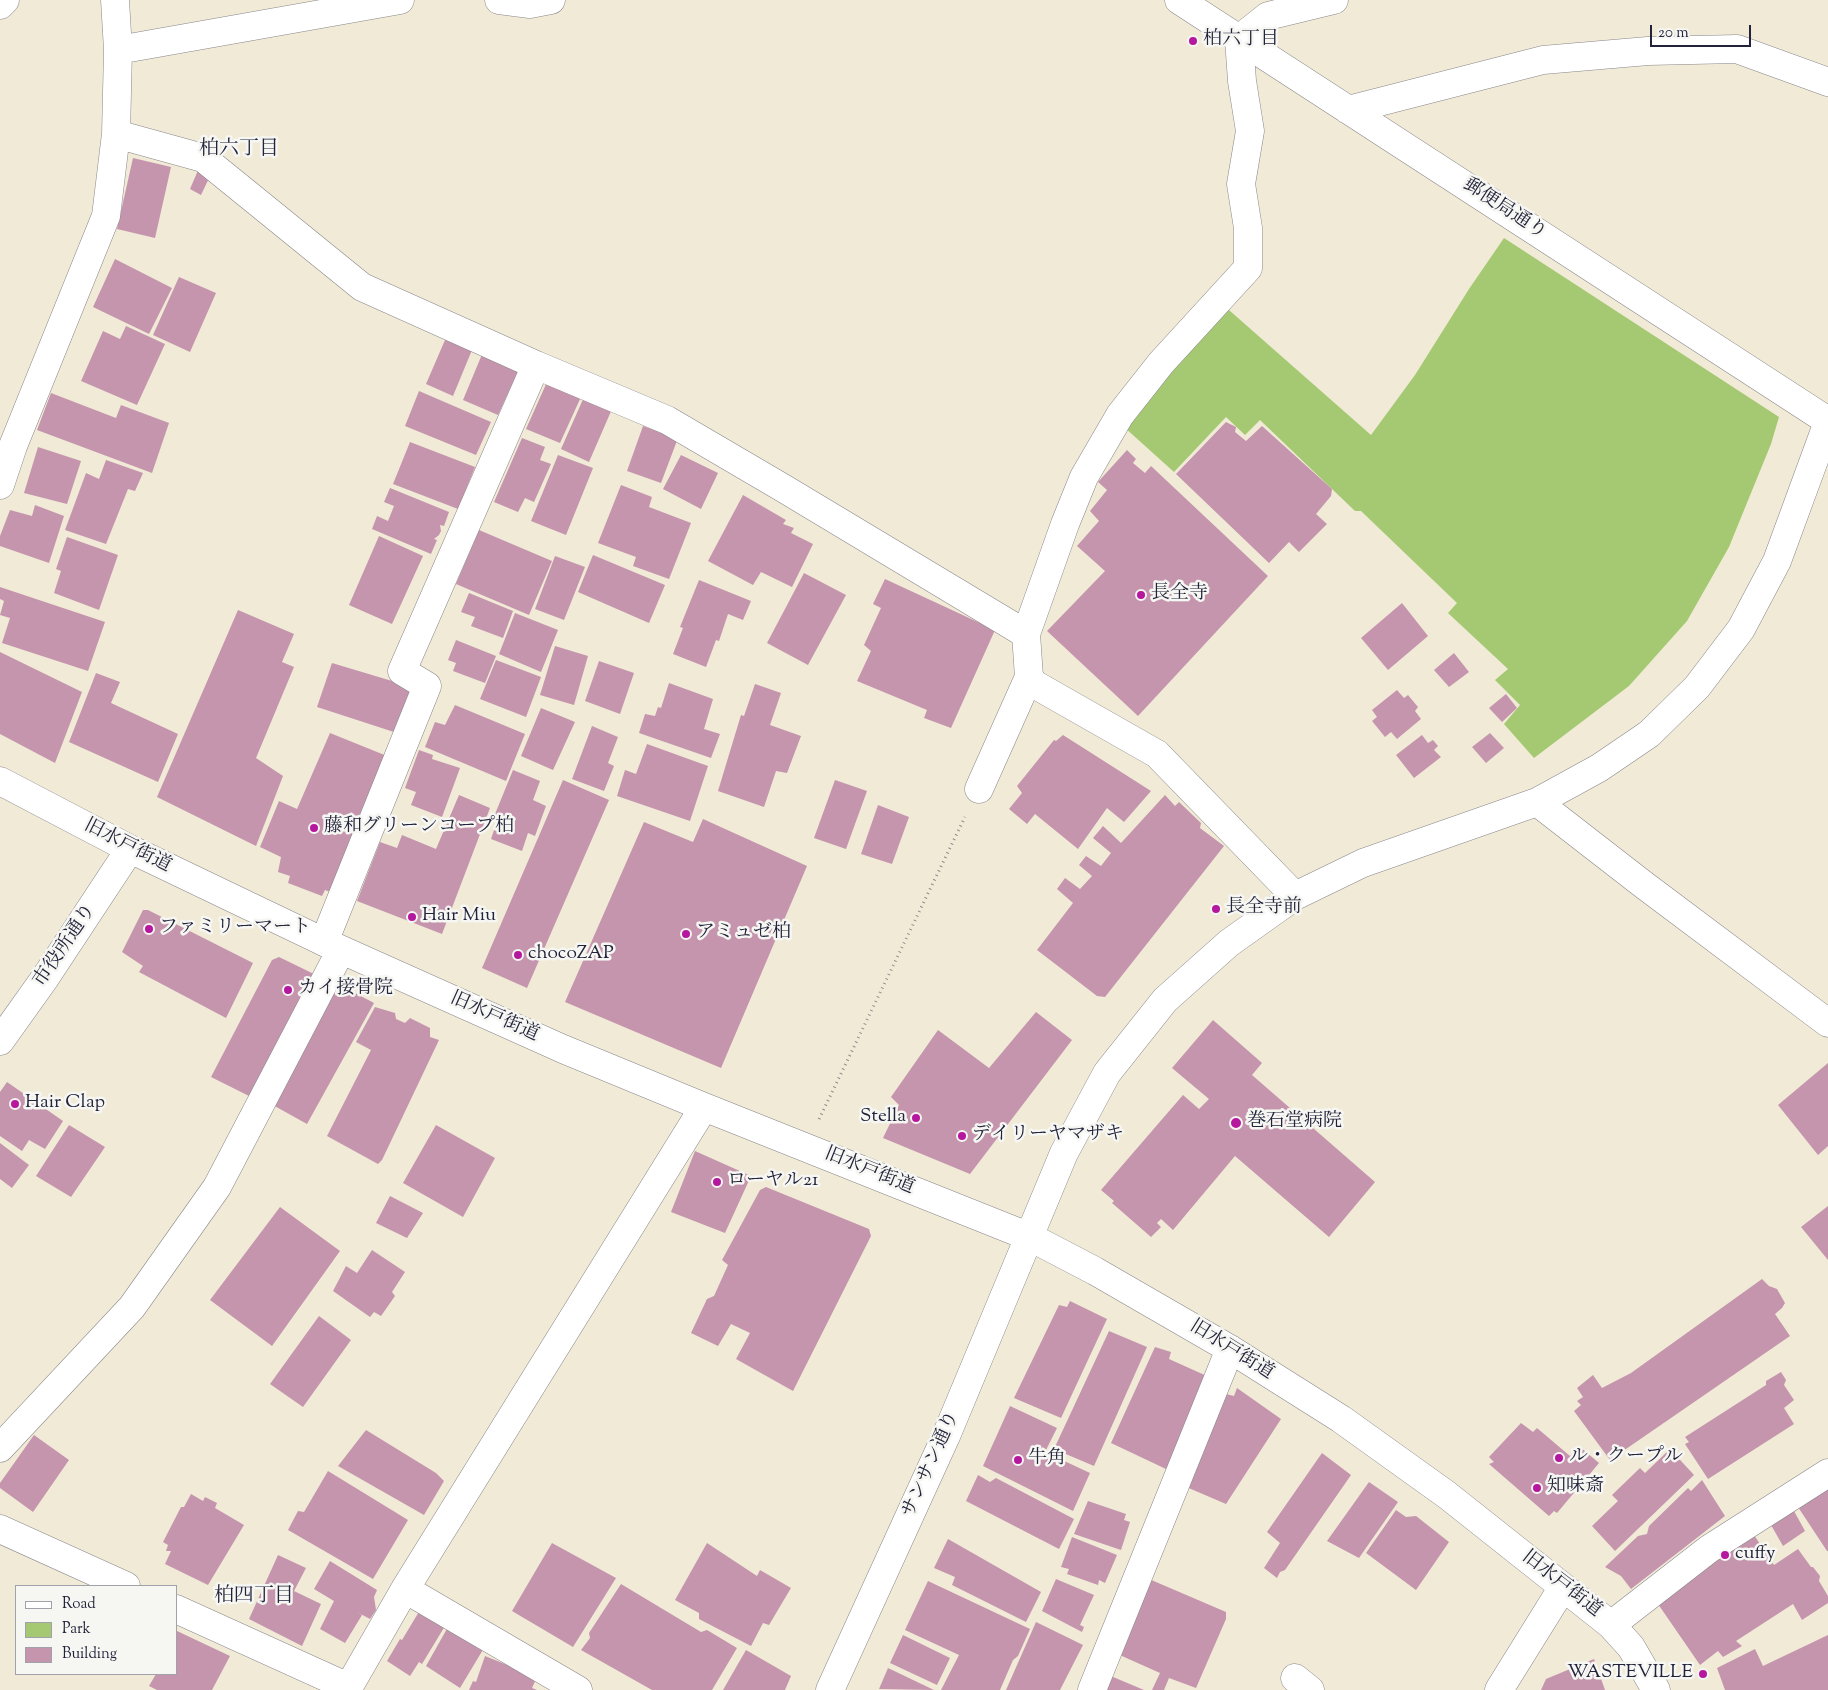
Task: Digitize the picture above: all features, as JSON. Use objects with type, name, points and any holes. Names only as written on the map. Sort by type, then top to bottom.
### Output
[{"type":"street","points":[[0,5],[5,0]]},
{"type":"street","points":[[0,485],[17,437],[106,216],[116,134],[118,50],[115,0]]},
{"type":"street","points":[[118,50],[400,0]]},
{"type":"street","points":[[500,0],[530,4],[552,0]]},
{"type":"street","name":"郵便局通り","points":[[1179,0],[1828,421]]},
{"type":"street","points":[[1295,896],[1157,754],[1034,684],[1029,676],[1026,634],[1065,524],[1084,477],[1120,415],[1161,363],[1248,268],[1248,228],[1241,184],[1250,132],[1242,81],[1239,39],[1268,16],[1334,0]]},
{"type":"street","points":[[1348,110],[1543,60],[1648,51],[1737,49],[1828,82]]},
{"type":"street","points":[[116,134],[203,158],[362,287],[536,366],[667,420],[1026,634]]},
{"type":"street","points":[[0,1448],[132,1307],[217,1187],[333,946],[427,686],[402,671],[536,366]]},
{"type":"street","name":"サンサン通り","points":[[830,1690],[946,1436],[1064,1153],[1107,1073],[1165,1000],[1229,943],[1295,896],[1363,863],[1537,802],[1599,768],[1649,734],[1697,688],[1741,629],[1777,562],[1828,421]]},
{"type":"street","points":[[978,789],[1029,676]]},
{"type":"street","name":"旧水戸街道","points":[[0,781],[130,849],[333,946],[563,1049],[1030,1237],[1151,1302],[1341,1419],[1447,1495],[1611,1625],[1631,1647],[1656,1690]]},
{"type":"street","points":[[1537,802],[1644,886],[1828,1023]]},
{"type":"street","name":"市役所通り","points":[[0,1041],[46,978],[130,849]]},
{"type":"street","points":[[178,1610],[348,1689],[405,1589],[704,1107]]},
{"type":"street","points":[[1092,1690],[1230,1349]]},
{"type":"street","points":[[1611,1625],[1710,1549],[1828,1474]]},
{"type":"street","points":[[0,1529],[124,1585]]},
{"type":"street","points":[[1499,1690],[1563,1587]]},
{"type":"street","points":[[405,1589],[578,1690]]},
{"type":"path","points":[[805,1147],[978,789]]},
{"type":"green space","points":[[1504,238],[1779,417],[1771,444],[1729,547],[1687,621],[1629,686],[1534,758],[1504,724],[1520,705],[1495,680],[1508,669],[1448,613],[1457,603],[1361,511],[1355,511],[1260,420],[1245,435],[1226,417],[1174,472],[1124,427],[1221,303],[1371,435],[1415,375],[1469,289]]},
{"type":"building","points":[[133,158],[171,167],[155,238],[117,229]]},
{"type":"building","points":[[199,168],[211,174],[201,195],[190,189]]},
{"type":"building","points":[[115,259],[172,288],[149,334],[93,307]]},
{"type":"building","points":[[179,277],[216,293],[190,352],[153,335]]},
{"type":"building","points":[[126,326],[165,344],[137,405],[81,381],[103,331],[120,339]]},
{"type":"building","points":[[445,340],[472,350],[453,396],[426,384]]},
{"type":"building","points":[[483,352],[519,369],[498,415],[463,400]]},
{"type":"building","points":[[547,382],[581,397],[560,443],[526,429]]},
{"type":"building","points":[[419,391],[491,422],[476,455],[405,426]]},
{"type":"building","points":[[51,393],[116,418],[121,405],[169,423],[152,473],[37,430]]},
{"type":"building","points":[[584,397],[612,409],[589,462],[561,449]]},
{"type":"building","points":[[1226,422],[1236,427],[1235,432],[1246,441],[1262,426],[1332,489],[1331,496],[1316,514],[1327,524],[1299,552],[1289,542],[1269,563],[1176,474]]},
{"type":"building","points":[[643,426],[678,438],[661,483],[627,471]]},
{"type":"building","points":[[522,438],[545,447],[540,460],[551,464],[534,502],[525,498],[518,512],[494,502]]},
{"type":"building","points":[[410,442],[475,467],[458,509],[393,484]]},
{"type":"building","points":[[38,447],[81,461],[67,504],[24,493]]},
{"type":"building","points":[[1127,450],[1136,459],[1133,463],[1145,473],[1151,466],[1268,576],[1138,716],[1047,631],[1105,571],[1077,546],[1099,521],[1090,511],[1107,490],[1098,482]]},
{"type":"building","points":[[558,455],[593,468],[566,535],[531,521]]},
{"type":"building","points":[[681,455],[718,473],[701,509],[663,489]]},
{"type":"building","points":[[106,460],[143,473],[135,491],[128,489],[106,544],[65,530],[86,473],[99,479]]},
{"type":"building","points":[[621,485],[652,497],[649,507],[691,523],[669,579],[633,566],[636,557],[598,543]]},
{"type":"building","points":[[390,488],[449,512],[444,526],[440,525],[441,531],[439,535],[434,539],[437,540],[431,554],[372,529],[377,516],[388,521],[394,506],[384,502]]},
{"type":"building","points":[[743,495],[786,520],[783,524],[794,528],[791,533],[813,544],[792,587],[761,572],[753,585],[708,561]]},
{"type":"building","points":[[35,505],[64,516],[49,563],[0,546],[0,536],[10,510],[32,516]]},
{"type":"building","points":[[479,530],[552,561],[529,615],[456,584]]},
{"type":"building","points":[[379,536],[423,556],[392,624],[349,605]]},
{"type":"building","points":[[67,537],[118,555],[99,610],[54,593],[61,571],[56,569]]},
{"type":"building","points":[[593,555],[665,585],[649,623],[578,592]]},
{"type":"building","points":[[555,556],[585,567],[564,620],[535,609]]},
{"type":"building","points":[[804,573],[846,595],[808,665],[767,643]]},
{"type":"building","points":[[885,579],[995,630],[951,728],[924,718],[927,710],[857,681],[871,651],[864,645],[881,608],[873,604]]},
{"type":"building","points":[[699,580],[751,601],[743,620],[728,614],[719,641],[716,640],[706,667],[673,654],[683,628],[680,627]]},
{"type":"building","points":[[0,587],[105,622],[88,671],[2,643],[10,618],[0,615],[4,601],[0,599]]},
{"type":"building","points":[[469,593],[513,611],[503,638],[471,626],[475,617],[461,612]]},
{"type":"building","points":[[1402,603],[1428,636],[1388,670],[1361,638]]},
{"type":"building","points":[[238,610],[294,634],[282,662],[294,667],[256,758],[283,776],[256,846],[157,797]]},
{"type":"building","points":[[515,613],[558,630],[541,672],[499,654]]},
{"type":"building","points":[[456,640],[496,656],[485,683],[453,671],[456,663],[448,660]]},
{"type":"building","points":[[555,646],[588,656],[574,705],[540,695]]},
{"type":"building","points":[[0,652],[82,692],[55,763],[0,734]]},
{"type":"building","points":[[1454,653],[1469,672],[1449,687],[1434,670]]},
{"type":"building","points":[[496,660],[541,677],[526,717],[480,699]]},
{"type":"building","points":[[599,661],[634,673],[620,714],[585,701]]},
{"type":"building","points":[[332,663],[412,687],[397,733],[317,707]]},
{"type":"building","points":[[96,673],[120,682],[111,703],[178,734],[158,782],[69,742]]},
{"type":"building","points":[[669,683],[713,699],[704,729],[720,734],[711,758],[639,733],[645,714],[655,716],[658,707],[661,708]]},
{"type":"building","points":[[755,684],[781,693],[770,725],[801,736],[787,773],[776,771],[764,807],[718,791],[741,715],[744,716]]},
{"type":"building","points":[[1397,690],[1404,698],[1408,695],[1418,707],[1415,711],[1421,719],[1397,739],[1391,732],[1385,737],[1372,721],[1377,717],[1372,710]]},
{"type":"building","points":[[1506,694],[1517,708],[1502,722],[1489,708]]},
{"type":"building","points":[[455,705],[525,734],[506,781],[425,747],[435,722],[445,725]]},
{"type":"building","points":[[541,708],[575,722],[553,770],[521,756]]},
{"type":"building","points":[[592,726],[618,737],[608,763],[614,766],[604,791],[572,779]]},
{"type":"building","name":"藤和グリーンコープ柏","points":[[330,733],[387,756],[333,893],[325,890],[322,896],[288,883],[290,876],[278,872],[281,857],[260,847],[279,801],[297,809]]},
{"type":"building","points":[[1490,733],[1504,748],[1486,763],[1472,747]]},
{"type":"building","points":[[1063,735],[1151,791],[1124,822],[1107,808],[1078,849],[1035,814],[1027,824],[1009,809],[1022,793],[1017,786],[1054,740],[1056,741]]},
{"type":"building","points":[[1422,735],[1428,743],[1433,740],[1438,746],[1434,750],[1441,757],[1414,778],[1396,755]]},
{"type":"building","points":[[647,744],[708,766],[690,821],[617,796],[625,770],[636,774]]},
{"type":"building","points":[[419,750],[433,755],[432,759],[460,768],[442,817],[411,805],[416,792],[405,788]]},
{"type":"building","points":[[513,770],[540,781],[533,800],[546,806],[535,836],[528,833],[522,851],[491,839],[497,821],[493,819]]},
{"type":"building","points":[[563,780],[609,800],[527,988],[482,968]]},
{"type":"building","points":[[835,780],[867,791],[846,849],[814,838]]},
{"type":"building","points":[[459,795],[490,808],[442,934],[357,901],[380,842],[397,848],[402,835],[436,849]]},
{"type":"building","points":[[1165,795],[1175,806],[1179,802],[1201,823],[1200,828],[1224,846],[1105,997],[1097,996],[1037,950],[1073,903],[1057,889],[1065,878],[1080,889],[1092,876],[1079,865],[1086,856],[1101,866],[1111,853],[1093,838],[1103,826],[1121,843]]},
{"type":"building","points":[[878,805],[909,817],[892,864],[861,854]]},
{"type":"building","name":"アミュゼ柏","points":[[703,819],[807,866],[721,1068],[565,1002],[644,822],[693,842]]},
{"type":"building","points":[[143,910],[148,910],[253,963],[226,1018],[139,972],[143,966],[122,952]]},
{"type":"building","points":[[279,957],[316,975],[251,1097],[211,1077],[272,960]]},
{"type":"building","points":[[336,983],[374,1003],[307,1124],[271,1104]]},
{"type":"building","points":[[375,1007],[395,1013],[396,1019],[405,1023],[410,1018],[430,1028],[430,1037],[439,1040],[382,1160],[378,1164],[327,1136],[371,1050],[356,1042]]},
{"type":"building","points":[[1036,1012],[1072,1040],[970,1174],[883,1138],[899,1105],[891,1097],[938,1030],[989,1068]]},
{"type":"building","points":[[1213,1020],[1262,1063],[1252,1075],[1375,1182],[1329,1237],[1235,1156],[1173,1230],[1161,1219],[1157,1223],[1161,1227],[1151,1237],[1112,1203],[1114,1201],[1101,1190],[1183,1095],[1199,1109],[1209,1099],[1172,1068]]},
{"type":"building","points":[[1828,1063],[1828,1146],[1818,1155],[1778,1105]]},
{"type":"building","points":[[7,1082],[63,1121],[45,1149],[29,1140],[22,1151],[0,1136],[0,1092]]},
{"type":"building","points":[[69,1125],[105,1147],[71,1197],[36,1176]]},
{"type":"building","points":[[436,1125],[495,1158],[463,1217],[403,1183]]},
{"type":"building","points":[[0,1143],[29,1165],[12,1188],[0,1179]]},
{"type":"building","points":[[695,1151],[751,1176],[725,1233],[671,1212]]},
{"type":"building","points":[[766,1187],[869,1229],[871,1236],[793,1391],[736,1359],[750,1333],[731,1324],[718,1346],[691,1333],[707,1299],[714,1296],[728,1265],[722,1260],[760,1190]]},
{"type":"building","points":[[390,1196],[423,1213],[407,1238],[376,1223]]},
{"type":"building","points":[[1828,1206],[1828,1260],[1801,1227]]},
{"type":"building","points":[[280,1207],[340,1251],[272,1346],[210,1300]]},
{"type":"building","points":[[372,1250],[405,1272],[392,1292],[395,1296],[381,1316],[374,1312],[370,1317],[333,1291],[346,1266],[357,1273]]},
{"type":"building","points":[[1762,1279],[1769,1286],[1777,1289],[1785,1303],[1775,1314],[1790,1336],[1610,1460],[1574,1411],[1581,1405],[1577,1401],[1583,1397],[1577,1388],[1593,1375],[1602,1388],[1631,1373]]},
{"type":"building","points":[[1070,1301],[1107,1319],[1061,1418],[1014,1398],[1059,1305],[1067,1307]]},
{"type":"building","points":[[319,1316],[351,1340],[303,1407],[270,1384]]},
{"type":"building","points":[[1109,1331],[1147,1347],[1094,1466],[1054,1449]]},
{"type":"building","points":[[1155,1347],[1171,1352],[1169,1359],[1209,1377],[1166,1469],[1111,1443]]},
{"type":"building","points":[[1781,1372],[1786,1380],[1784,1385],[1794,1400],[1784,1408],[1794,1424],[1708,1479],[1685,1444],[1689,1442],[1685,1437],[1766,1385],[1766,1381]]},
{"type":"building","points":[[1237,1388],[1281,1419],[1226,1504],[1184,1486],[1226,1394],[1234,1396]]},
{"type":"building","points":[[1010,1406],[1057,1428],[1045,1452],[1090,1473],[1073,1511],[983,1466]]},
{"type":"building","points":[[1521,1423],[1533,1432],[1537,1428],[1570,1456],[1580,1447],[1599,1463],[1557,1513],[1554,1511],[1549,1516],[1489,1464],[1494,1462],[1489,1457]]},
{"type":"building","points":[[366,1430],[436,1473],[444,1481],[424,1515],[338,1466]]},
{"type":"building","points":[[34,1435],[69,1460],[33,1512],[0,1488],[0,1483]]},
{"type":"building","points":[[1670,1449],[1694,1475],[1615,1551],[1592,1526],[1618,1501],[1612,1495],[1640,1468],[1645,1473]]},
{"type":"building","points":[[1322,1453],[1351,1475],[1285,1570],[1280,1572],[1277,1578],[1264,1568],[1280,1543],[1267,1532]]},
{"type":"building","points":[[328,1471],[408,1520],[373,1579],[288,1530],[298,1511],[304,1512]]},
{"type":"building","points":[[978,1475],[990,1482],[996,1478],[1074,1519],[1059,1549],[966,1501]]},
{"type":"building","points":[[1702,1480],[1725,1516],[1631,1589],[1621,1576],[1605,1567],[1638,1536],[1647,1534],[1649,1526],[1688,1488],[1691,1491]]},
{"type":"building","points":[[1369,1482],[1398,1502],[1359,1558],[1327,1541]]},
{"type":"building","points":[[1828,1488],[1828,1551],[1827,1551],[1798,1507]]},
{"type":"building","points":[[191,1494],[203,1501],[205,1497],[217,1503],[215,1508],[244,1525],[208,1585],[165,1564],[171,1551],[166,1551],[168,1545],[163,1542],[181,1507],[184,1507]]},
{"type":"building","points":[[1088,1501],[1126,1514],[1124,1520],[1130,1522],[1121,1550],[1074,1534]]},
{"type":"building","points":[[1396,1510],[1406,1517],[1416,1516],[1449,1542],[1416,1590],[1366,1553]]},
{"type":"building","points":[[1794,1511],[1805,1531],[1783,1546],[1771,1525]]},
{"type":"building","points":[[1752,1532],[1774,1565],[1798,1549],[1820,1576],[1819,1581],[1828,1596],[1828,1603],[1802,1620],[1793,1604],[1736,1641],[1742,1646],[1723,1657],[1718,1651],[1700,1665],[1658,1604]]},
{"type":"building","points":[[1072,1537],[1117,1555],[1105,1583],[1099,1580],[1098,1585],[1067,1574],[1069,1569],[1061,1567]]},
{"type":"building","points":[[948,1539],[1041,1592],[1026,1622],[952,1585],[955,1577],[934,1568]]},
{"type":"building","points":[[552,1543],[616,1578],[573,1647],[512,1611]]},
{"type":"building","points":[[707,1543],[757,1576],[760,1570],[791,1588],[769,1625],[763,1623],[751,1646],[699,1619],[699,1613],[675,1600]]},
{"type":"building","points":[[278,1555],[306,1568],[294,1591],[321,1604],[302,1646],[249,1619]]},
{"type":"building","points":[[330,1561],[377,1590],[374,1597],[376,1610],[370,1619],[357,1612],[362,1615],[345,1643],[320,1629],[334,1601],[314,1589]]},
{"type":"building","points":[[1056,1579],[1094,1595],[1080,1625],[1084,1627],[1082,1632],[1042,1611]]},
{"type":"building","points":[[1149,1579],[1226,1612],[1226,1619],[1196,1688],[1169,1678],[1164,1690],[1152,1690],[1160,1673],[1113,1652]]},
{"type":"building","points":[[928,1581],[1030,1629],[1018,1656],[1013,1660],[1000,1690],[941,1690],[959,1655],[905,1630]]},
{"type":"building","points":[[621,1584],[701,1632],[707,1630],[737,1648],[712,1690],[652,1690],[581,1650],[590,1638],[589,1633]]},
{"type":"building","points":[[420,1610],[445,1626],[422,1664],[419,1662],[410,1676],[387,1661]]},
{"type":"building","points":[[1036,1622],[1083,1645],[1060,1690],[1006,1690]]},
{"type":"building","points":[[448,1627],[484,1648],[460,1688],[426,1666]]},
{"type":"building","points":[[178,1631],[230,1656],[212,1690],[157,1690],[149,1686],[155,1675],[178,1675]]},
{"type":"building","points":[[903,1635],[950,1658],[937,1685],[890,1663]]},
{"type":"building","points":[[1828,1635],[1828,1690],[1725,1690],[1717,1668],[1755,1649],[1763,1666]]},
{"type":"building","points":[[746,1650],[791,1676],[785,1690],[723,1690]]},
{"type":"building","points":[[485,1656],[537,1677],[532,1688],[537,1690],[469,1690],[473,1681],[476,1682]]},
{"type":"building","points":[[1594,1659],[1605,1690],[1541,1690],[1546,1679]]},
{"type":"building","points":[[888,1668],[934,1690],[879,1689]]},
{"type":"building","points":[[1106,1674],[1144,1690],[1095,1690]]},
{"type":"place","name":"柏六丁目","points":[[1193,41]]},
{"type":"place","name":"長全寺","points":[[1141,595]]},
{"type":"place","name":"藤和グリーンコープ柏","points":[[314,828]]},
{"type":"place","name":"長全寺前","points":[[1216,909]]},
{"type":"place","name":"Hair Miu","points":[[412,917]]},
{"type":"place","name":"ファミリーマート","points":[[149,929]]},
{"type":"place","name":"アミュゼ柏","points":[[686,934]]},
{"type":"place","name":"chocoZAP","points":[[518,955]]},
{"type":"place","name":"カイ接骨院","points":[[288,990]]},
{"type":"place","name":"Hair Clap","points":[[15,1104]]},
{"type":"place","name":"Stella","points":[[916,1118]]},
{"type":"place","name":"巻石堂病院","points":[[1236,1123]]},
{"type":"place","name":"デイリーヤマザキ","points":[[962,1136]]},
{"type":"place","name":"ローヤル21","points":[[717,1182]]},
{"type":"place","name":"ル・クープル","points":[[1559,1458]]},
{"type":"place","name":"牛角","points":[[1018,1460]]},
{"type":"place","name":"知味斎","points":[[1537,1488]]},
{"type":"place","name":"cuffy","points":[[1725,1555]]},
{"type":"place","name":"WASTEVILLE","points":[[1703,1674]]},
{"type":"district","name":"柏六丁目","points":[[239,151]]},
{"type":"district","name":"柏四丁目","points":[[254,1598]]}]
